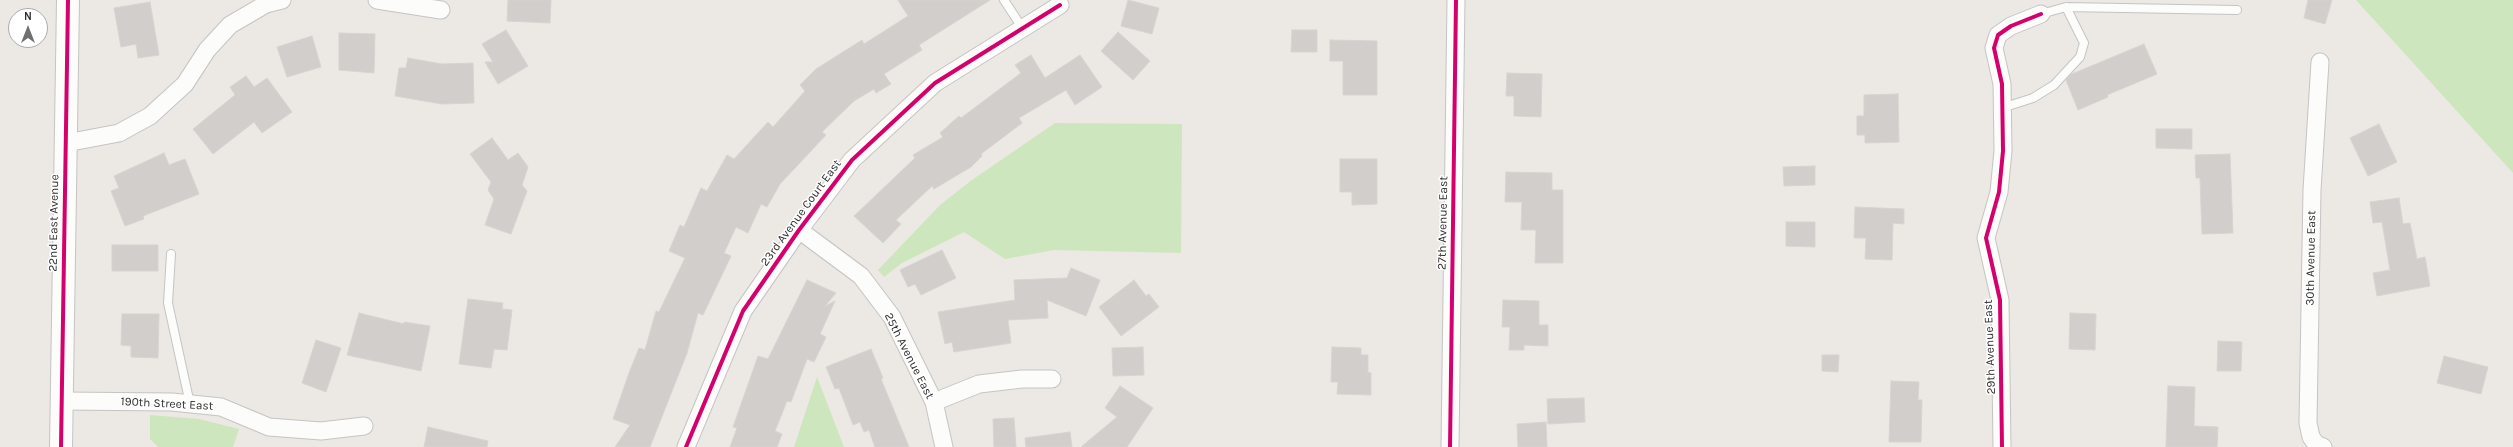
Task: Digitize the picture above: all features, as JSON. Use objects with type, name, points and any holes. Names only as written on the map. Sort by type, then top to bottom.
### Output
[{"type":"street","name":"22nd East Avenue","points":[[61,447],[68,0]]},
{"type":"street","points":[[66,143],[119,133],[150,116],[185,84],[207,50],[230,25],[266,4],[282,0]]},
{"type":"street","points":[[377,0],[441,10]]},
{"type":"street","name":"27th Avenue East","points":[[1450,447],[1456,0]]},
{"type":"street","name":"23rd Avenue Court East","points":[[686,447],[743,311],[799,230],[852,160],[935,83],[1060,6]]},
{"type":"street","name":"29th Avenue East","points":[[2002,447],[2000,300],[1986,238],[1999,192],[2003,150],[2002,84],[1994,48],[1998,35],[2011,26],[2041,14]]},
{"type":"street","name":"30th Avenue East","points":[[2320,62],[2312,190],[2308,423],[2311,437],[2316,444],[2323,447]]},
{"type":"street","name":"25th Avenue East","points":[[799,230],[861,276],[892,318],[934,402],[944,447]]},
{"type":"street","points":[[934,402],[979,384],[1022,379],[1052,379]]},
{"type":"street","name":"190th Street East","points":[[62,401],[190,404],[221,407],[269,427],[321,431],[364,426]]},
{"type":"lane","points":[[1004,0],[1022,29]]},
{"type":"lane","points":[[2002,108],[2032,98],[2054,85],[2080,57],[2084,42],[2066,7]]},
{"type":"lane","points":[[2041,14],[2066,7],[2237,10]]},
{"type":"lane","points":[[171,254],[168,303],[190,404]]},
{"type":"green space","points":[[2356,0],[2513,0],[2513,173]]},
{"type":"green space","points":[[1055,123],[1182,124],[1181,253],[1054,250],[1005,259],[964,232],[902,263],[884,277],[878,270],[940,205],[972,180]]},
{"type":"green space","points":[[817,377],[844,447],[794,447]]},
{"type":"green space","points":[[150,415],[199,419],[239,429],[233,447],[158,447],[150,439]]},
{"type":"building","points":[[508,0],[551,0],[550,23],[507,21]]},
{"type":"building","points":[[898,0],[990,0],[919,45],[922,50],[884,74],[891,84],[876,93],[874,89],[854,101],[822,132],[826,135],[780,184],[767,207],[761,204],[748,233],[736,227],[724,253],[731,256],[703,315],[698,313],[687,353],[650,447],[615,447],[630,425],[613,419],[639,348],[645,350],[656,311],[659,312],[685,258],[669,251],[680,225],[684,227],[701,188],[707,191],[727,155],[734,159],[768,122],[773,127],[805,91],[800,85],[816,69],[862,40],[864,44],[908,16]]},
{"type":"building","points":[[1128,0],[1159,8],[1152,34],[1121,26]]},
{"type":"building","points":[[2308,0],[2332,0],[2325,24],[2304,18]]},
{"type":"building","points":[[150,2],[159,55],[138,58],[136,44],[121,47],[114,8]]},
{"type":"building","points":[[506,30],[528,66],[498,84],[485,62],[493,62],[482,44]]},
{"type":"building","points":[[1292,30],[1317,30],[1317,52],[1291,52]]},
{"type":"building","points":[[1118,32],[1150,61],[1133,80],[1101,51]]},
{"type":"building","points":[[339,33],[375,34],[374,73],[339,70]]},
{"type":"building","points":[[312,36],[321,67],[287,77],[277,47]]},
{"type":"building","points":[[1330,40],[1377,41],[1377,95],[1343,95],[1343,61],[1330,61]]},
{"type":"building","points":[[2144,44],[2157,74],[2107,95],[2108,97],[2078,110],[2066,80],[2072,74]]},
{"type":"building","points":[[1031,55],[1045,78],[1080,55],[1102,87],[1075,105],[1066,90],[1019,118],[1022,123],[981,154],[982,156],[971,167],[934,189],[932,186],[896,220],[901,224],[883,243],[854,216],[915,158],[913,155],[943,137],[940,133],[959,116],[961,118],[1021,73],[1015,65]]},
{"type":"building","points":[[408,58],[442,64],[473,63],[474,103],[442,104],[395,96],[399,68],[406,68]]},
{"type":"building","points":[[1507,73],[1542,74],[1541,117],[1514,116],[1514,96],[1506,96]]},
{"type":"building","points":[[246,76],[254,87],[267,78],[292,112],[262,133],[254,122],[213,154],[193,129],[235,95],[230,87]]},
{"type":"building","points":[[1898,94],[1899,142],[1865,143],[1865,135],[1857,135],[1857,116],[1864,116],[1864,95]]},
{"type":"building","points":[[2379,124],[2397,162],[2368,176],[2350,138]]},
{"type":"building","points":[[2156,129],[2192,129],[2192,149],[2156,148]]},
{"type":"building","points":[[492,138],[508,160],[518,153],[528,167],[522,185],[527,191],[511,234],[485,225],[494,199],[488,190],[491,182],[470,154]]},
{"type":"building","points":[[164,153],[169,165],[185,159],[199,194],[143,216],[144,219],[125,226],[111,191],[119,188],[114,176]]},
{"type":"building","points":[[2230,154],[2233,233],[2202,234],[2200,178],[2196,178],[2195,155]]},
{"type":"building","points":[[1340,159],[1377,159],[1377,204],[1352,205],[1352,192],[1340,192]]},
{"type":"building","points":[[1815,166],[1815,185],[1784,186],[1783,167]]},
{"type":"building","points":[[1506,172],[1552,173],[1552,190],[1563,190],[1563,263],[1535,263],[1536,230],[1521,230],[1522,202],[1505,202]]},
{"type":"building","points":[[2399,198],[2403,224],[2410,223],[2417,259],[2425,257],[2430,286],[2377,296],[2373,273],[2390,270],[2382,222],[2373,223],[2370,202]]},
{"type":"building","points":[[1855,207],[1904,209],[1904,224],[1893,223],[1892,260],[1865,259],[1866,238],[1854,238]]},
{"type":"building","points":[[1786,222],[1815,222],[1815,247],[1786,246]]},
{"type":"building","points":[[112,245],[158,245],[158,271],[112,271]]},
{"type":"building","points":[[942,250],[956,278],[921,295],[915,284],[908,287],[900,270]]},
{"type":"building","points":[[1071,268],[1100,280],[1086,316],[1047,300],[1048,318],[1008,320],[1011,343],[954,352],[952,342],[945,344],[938,312],[1015,300],[1014,280],[1067,278]]},
{"type":"building","points":[[807,280],[836,293],[825,306],[835,301],[820,334],[826,337],[814,362],[807,359],[791,402],[787,401],[775,431],[782,434],[777,447],[730,447],[737,428],[733,427],[758,356],[768,359]]},
{"type":"building","points":[[1134,280],[1146,296],[1149,294],[1159,307],[1121,336],[1099,307]]},
{"type":"building","points":[[468,299],[503,303],[502,309],[512,310],[507,350],[494,349],[491,368],[459,364]]},
{"type":"building","points":[[1503,300],[1539,301],[1539,325],[1548,325],[1548,346],[1524,345],[1524,350],[1509,350],[1510,327],[1502,327]]},
{"type":"building","points":[[359,313],[404,324],[404,322],[430,326],[421,371],[347,355]]},
{"type":"building","points":[[2070,313],[2096,314],[2095,350],[2069,349]]},
{"type":"building","points":[[122,314],[159,314],[158,358],[131,357],[131,346],[121,345]]},
{"type":"building","points":[[316,340],[341,348],[326,392],[302,383]]},
{"type":"building","points":[[2218,341],[2242,342],[2241,371],[2217,371]]},
{"type":"building","points":[[1143,347],[1144,375],[1113,376],[1112,348]]},
{"type":"building","points":[[1332,347],[1361,348],[1361,355],[1368,355],[1368,372],[1371,373],[1371,395],[1337,394],[1338,382],[1331,382]]},
{"type":"building","points":[[871,349],[883,378],[881,379],[909,447],[875,447],[869,430],[864,432],[860,422],[853,425],[839,388],[835,389],[826,367]]},
{"type":"building","points":[[1822,355],[1839,355],[1838,372],[1822,371]]},
{"type":"building","points":[[2444,356],[2488,367],[2481,394],[2437,383]]},
{"type":"building","points":[[1891,381],[1919,382],[1918,400],[1922,400],[1921,442],[1889,442]]},
{"type":"building","points":[[1120,386],[1153,408],[1127,447],[1081,447],[1117,417],[1105,408]]},
{"type":"building","points":[[2168,386],[2195,387],[2194,426],[2218,427],[2217,447],[2166,447]]},
{"type":"building","points":[[1584,398],[1585,422],[1548,424],[1547,399]]},
{"type":"building","points":[[1014,418],[1016,447],[994,447],[993,419]]},
{"type":"building","points":[[1546,422],[1547,447],[1518,447],[1517,424]]},
{"type":"building","points":[[428,427],[488,441],[487,447],[424,447]]},
{"type":"building","points":[[1070,432],[1072,447],[1026,447],[1025,438]]},
{"type":"cycle path","points":[[61,447],[68,0]]},
{"type":"cycle path","points":[[1450,447],[1456,0]]},
{"type":"cycle path","points":[[686,447],[743,311],[799,230],[852,160],[935,83],[1060,5]]},
{"type":"cycle path","points":[[2002,447],[2000,300],[1986,238],[1999,192],[2003,151],[2002,84],[1994,48],[1998,35],[2011,26],[2041,14]]}]
